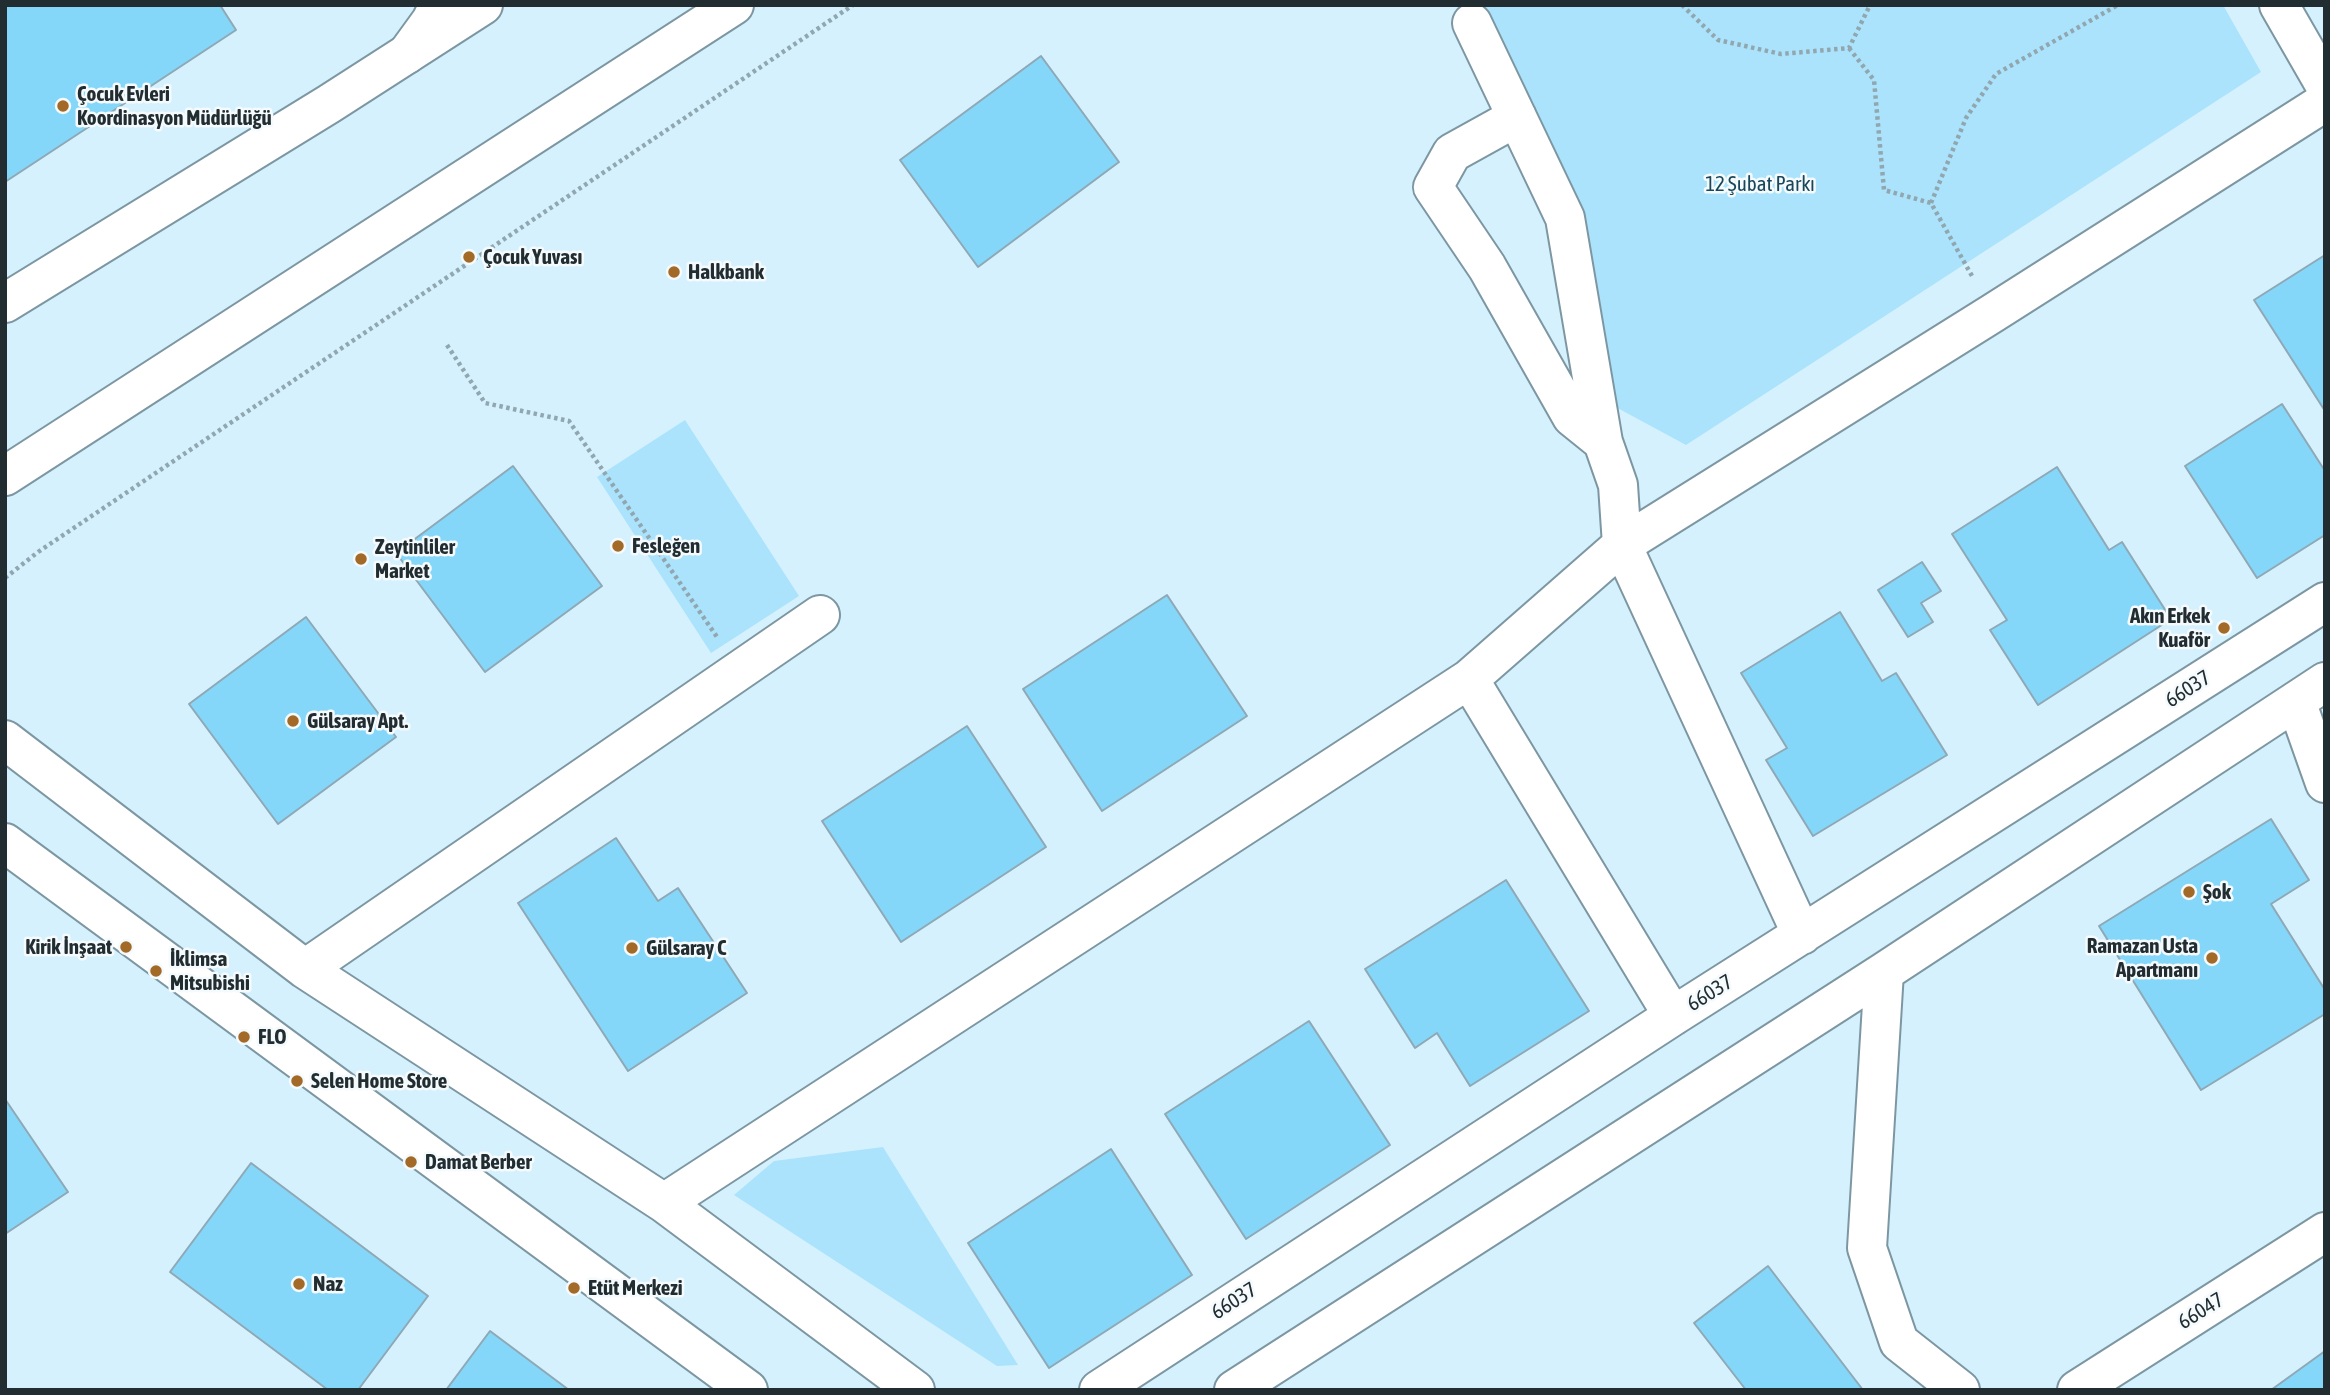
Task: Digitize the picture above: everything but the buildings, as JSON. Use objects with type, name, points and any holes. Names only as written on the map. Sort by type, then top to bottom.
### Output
[{"type":"street","points":[[407,54],[439,5]]},
{"type":"street","points":[[5,303],[483,5]]},
{"type":"street","points":[[5,476],[734,5]]},
{"type":"street","points":[[2279,5],[2325,85]]},
{"type":"street","points":[[1472,23],[1565,218],[1604,442],[1618,485],[1622,545],[1802,935]]},
{"type":"street","points":[[664,1203],[1469,679],[1622,545],[2325,102]]},
{"type":"street","points":[[1517,117],[1452,153],[1433,187],[1487,267],[1572,417],[1604,442]]},
{"type":"street","name":"66037","points":[[1099,1390],[1673,1016],[2325,602]]},
{"type":"street","points":[[305,969],[820,615]]},
{"type":"street","points":[[1469,679],[1673,1016]]},
{"type":"street","points":[[1234,1390],[1884,972],[2310,692],[2325,783]]},
{"type":"street","points":[[5,740],[305,969],[664,1203],[915,1390]]},
{"type":"street","points":[[5,843],[748,1390]]},
{"type":"street","points":[[1884,972],[1867,1248],[1899,1342],[1960,1390]]},
{"type":"street","name":"66047","points":[[2077,1390],[2325,1232]]},
{"type":"path","points":[[5,578],[37,552],[853,5]]},
{"type":"path","points":[[1682,5],[1718,40],[1781,54],[1849,48]]},
{"type":"path","points":[[1849,48],[1870,5]]},
{"type":"path","points":[[1931,203],[1966,118],[1996,74],[2118,5]]},
{"type":"path","points":[[1849,48],[1874,80],[1884,190],[1931,203],[1993,313]]},
{"type":"path","points":[[447,345],[485,403],[569,421],[739,669]]},
{"type":"green space","name":"12 Şubat Parkı","points":[[1485,5],[2223,5],[2261,72],[1686,445],[1599,398],[1569,257],[1585,214]]},
{"type":"green space","points":[[685,420],[799,596],[711,653],[597,477]]},
{"type":"green space","points":[[883,1147],[1018,1365],[997,1366],[734,1195],[774,1161]]},
{"type":"place","name":"Çocuk Evleri Koordinasyon Müdürlüğü","points":[[63,106]]},
{"type":"place","name":"Çocuk Yuvası","points":[[469,257]]},
{"type":"place","name":"Halkbank","points":[[674,272]]},
{"type":"place","name":"Fesleğen","points":[[618,546]]},
{"type":"place","name":"Zeytinliler Market","points":[[361,559]]},
{"type":"place","name":"Akın Erkek Kuaför","points":[[2224,628]]},
{"type":"place","name":"Gülsaray Apt.","points":[[293,721]]},
{"type":"place","name":"Şok","points":[[2189,892]]},
{"type":"place","name":"Kirik İnşaat","points":[[126,947]]},
{"type":"place","name":"Gülsaray C","points":[[632,948]]},
{"type":"place","name":"Ramazan Usta Apartmanı","points":[[2212,958]]},
{"type":"place","name":"İklimsa Mitsubishi","points":[[156,971]]},
{"type":"place","name":"FLO","points":[[244,1037]]},
{"type":"place","name":"Selen Home Store","points":[[297,1081]]},
{"type":"place","name":"Damat Berber","points":[[411,1162]]},
{"type":"place","name":"Naz","points":[[299,1284]]},
{"type":"place","name":"Etüt Merkezi","points":[[574,1288]]}]
